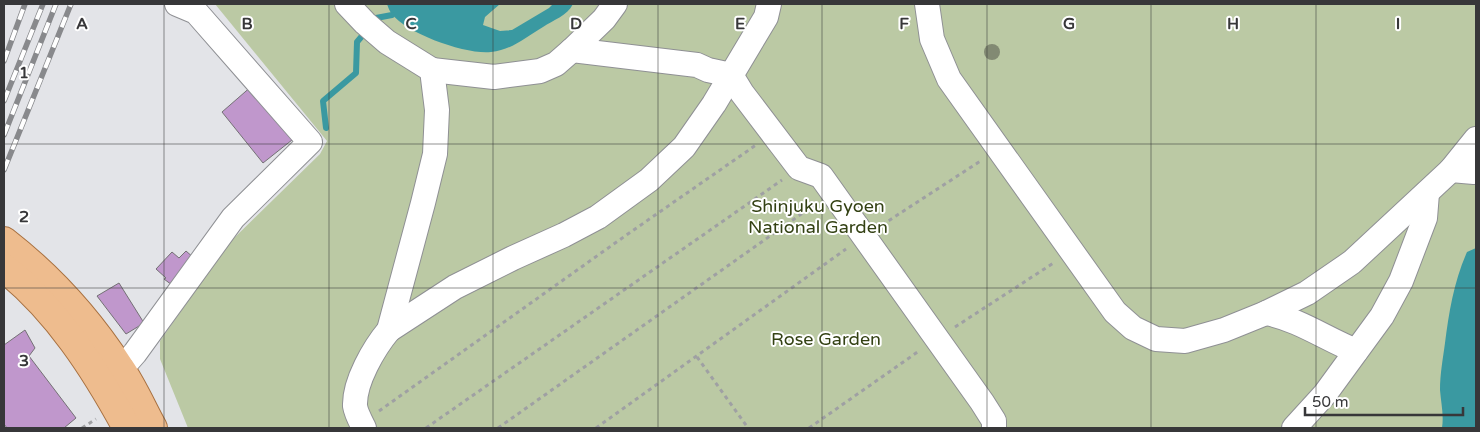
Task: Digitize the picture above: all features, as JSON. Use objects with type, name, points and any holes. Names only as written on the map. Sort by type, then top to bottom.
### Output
[{"type":"main road","points":[[4,241],[47,278],[98,336],[121,369],[153,428]]},
{"type":"main road","points":[[4,268],[19,280],[52,314],[80,351],[127,428]]},
{"type":"street","points":[[121,369],[135,353],[233,218],[310,142],[196,12],[176,4]]},
{"type":"street","points":[[347,4],[376,32],[422,64],[494,77],[540,71],[556,64],[604,19],[615,4]]},
{"type":"street","points":[[363,426],[355,406],[360,380],[378,343],[389,330],[455,287],[513,258],[564,236],[598,217],[649,180],[684,146],[732,75],[766,17],[769,4]]},
{"type":"street","points":[[912,4],[932,39],[949,79],[1115,312],[1133,328],[1156,339],[1185,341],[1224,330],[1266,313],[1307,293],[1352,262],[1427,193],[1469,172],[1476,139]]},
{"type":"street","points":[[927,4],[932,39]]},
{"type":"street","points":[[572,50],[697,65],[708,70],[732,75],[742,93],[799,168],[821,176],[982,402],[994,421],[994,428]]},
{"type":"street","points":[[389,330],[424,203],[435,154],[437,110],[422,64]]},
{"type":"street","points":[[1294,428],[1326,394],[1382,316],[1400,281],[1425,218],[1427,193]]},
{"type":"street","points":[[1266,313],[1282,316],[1356,351]]},
{"type":"path","points":[[363,426],[625,236],[774,133]]},
{"type":"path","points":[[596,428],[864,237],[999,149]]},
{"type":"path","points":[[426,428],[799,168]]},
{"type":"path","points":[[498,428],[832,193]]},
{"type":"path","points":[[697,357],[748,428]]},
{"type":"path","points":[[82,428],[97,419]]},
{"type":"green space","name":"Shinjuku Gyoen National Garden","points":[[215,4],[1476,4],[1476,428],[188,428],[160,359],[160,341],[228,244],[320,154],[327,141]]},
{"type":"water","points":[[387,4],[500,4],[485,17],[483,25],[500,31],[512,30],[553,4],[573,4],[564,15],[512,46],[499,51],[480,52],[453,47],[410,29],[391,13]]},
{"type":"water","points":[[1476,248],[1476,428],[1442,428],[1440,378],[1450,308],[1455,285],[1467,252]]},
{"type":"building","points":[[253,85],[297,136],[263,163],[222,112]]},
{"type":"building","points":[[186,251],[194,258],[172,285],[156,269],[172,252],[179,258]]},
{"type":"building","points":[[119,283],[144,323],[126,334],[97,296]]},
{"type":"building","points":[[25,330],[35,348],[29,356],[76,418],[64,428],[7,428],[4,424],[4,345]]},
{"type":"waterway","points":[[373,22],[376,18],[392,15]]},
{"type":"waterway","points":[[326,128],[323,101],[356,73],[357,42],[367,30]]},
{"type":"railway","points":[[4,61],[25,4]]},
{"type":"railway","points":[[4,101],[43,4]]},
{"type":"railway","points":[[4,135],[56,4]]},
{"type":"railway","points":[[4,170],[71,4]]},
{"type":"park label","name":"Rose Garden","points":[[826,339]]}]
